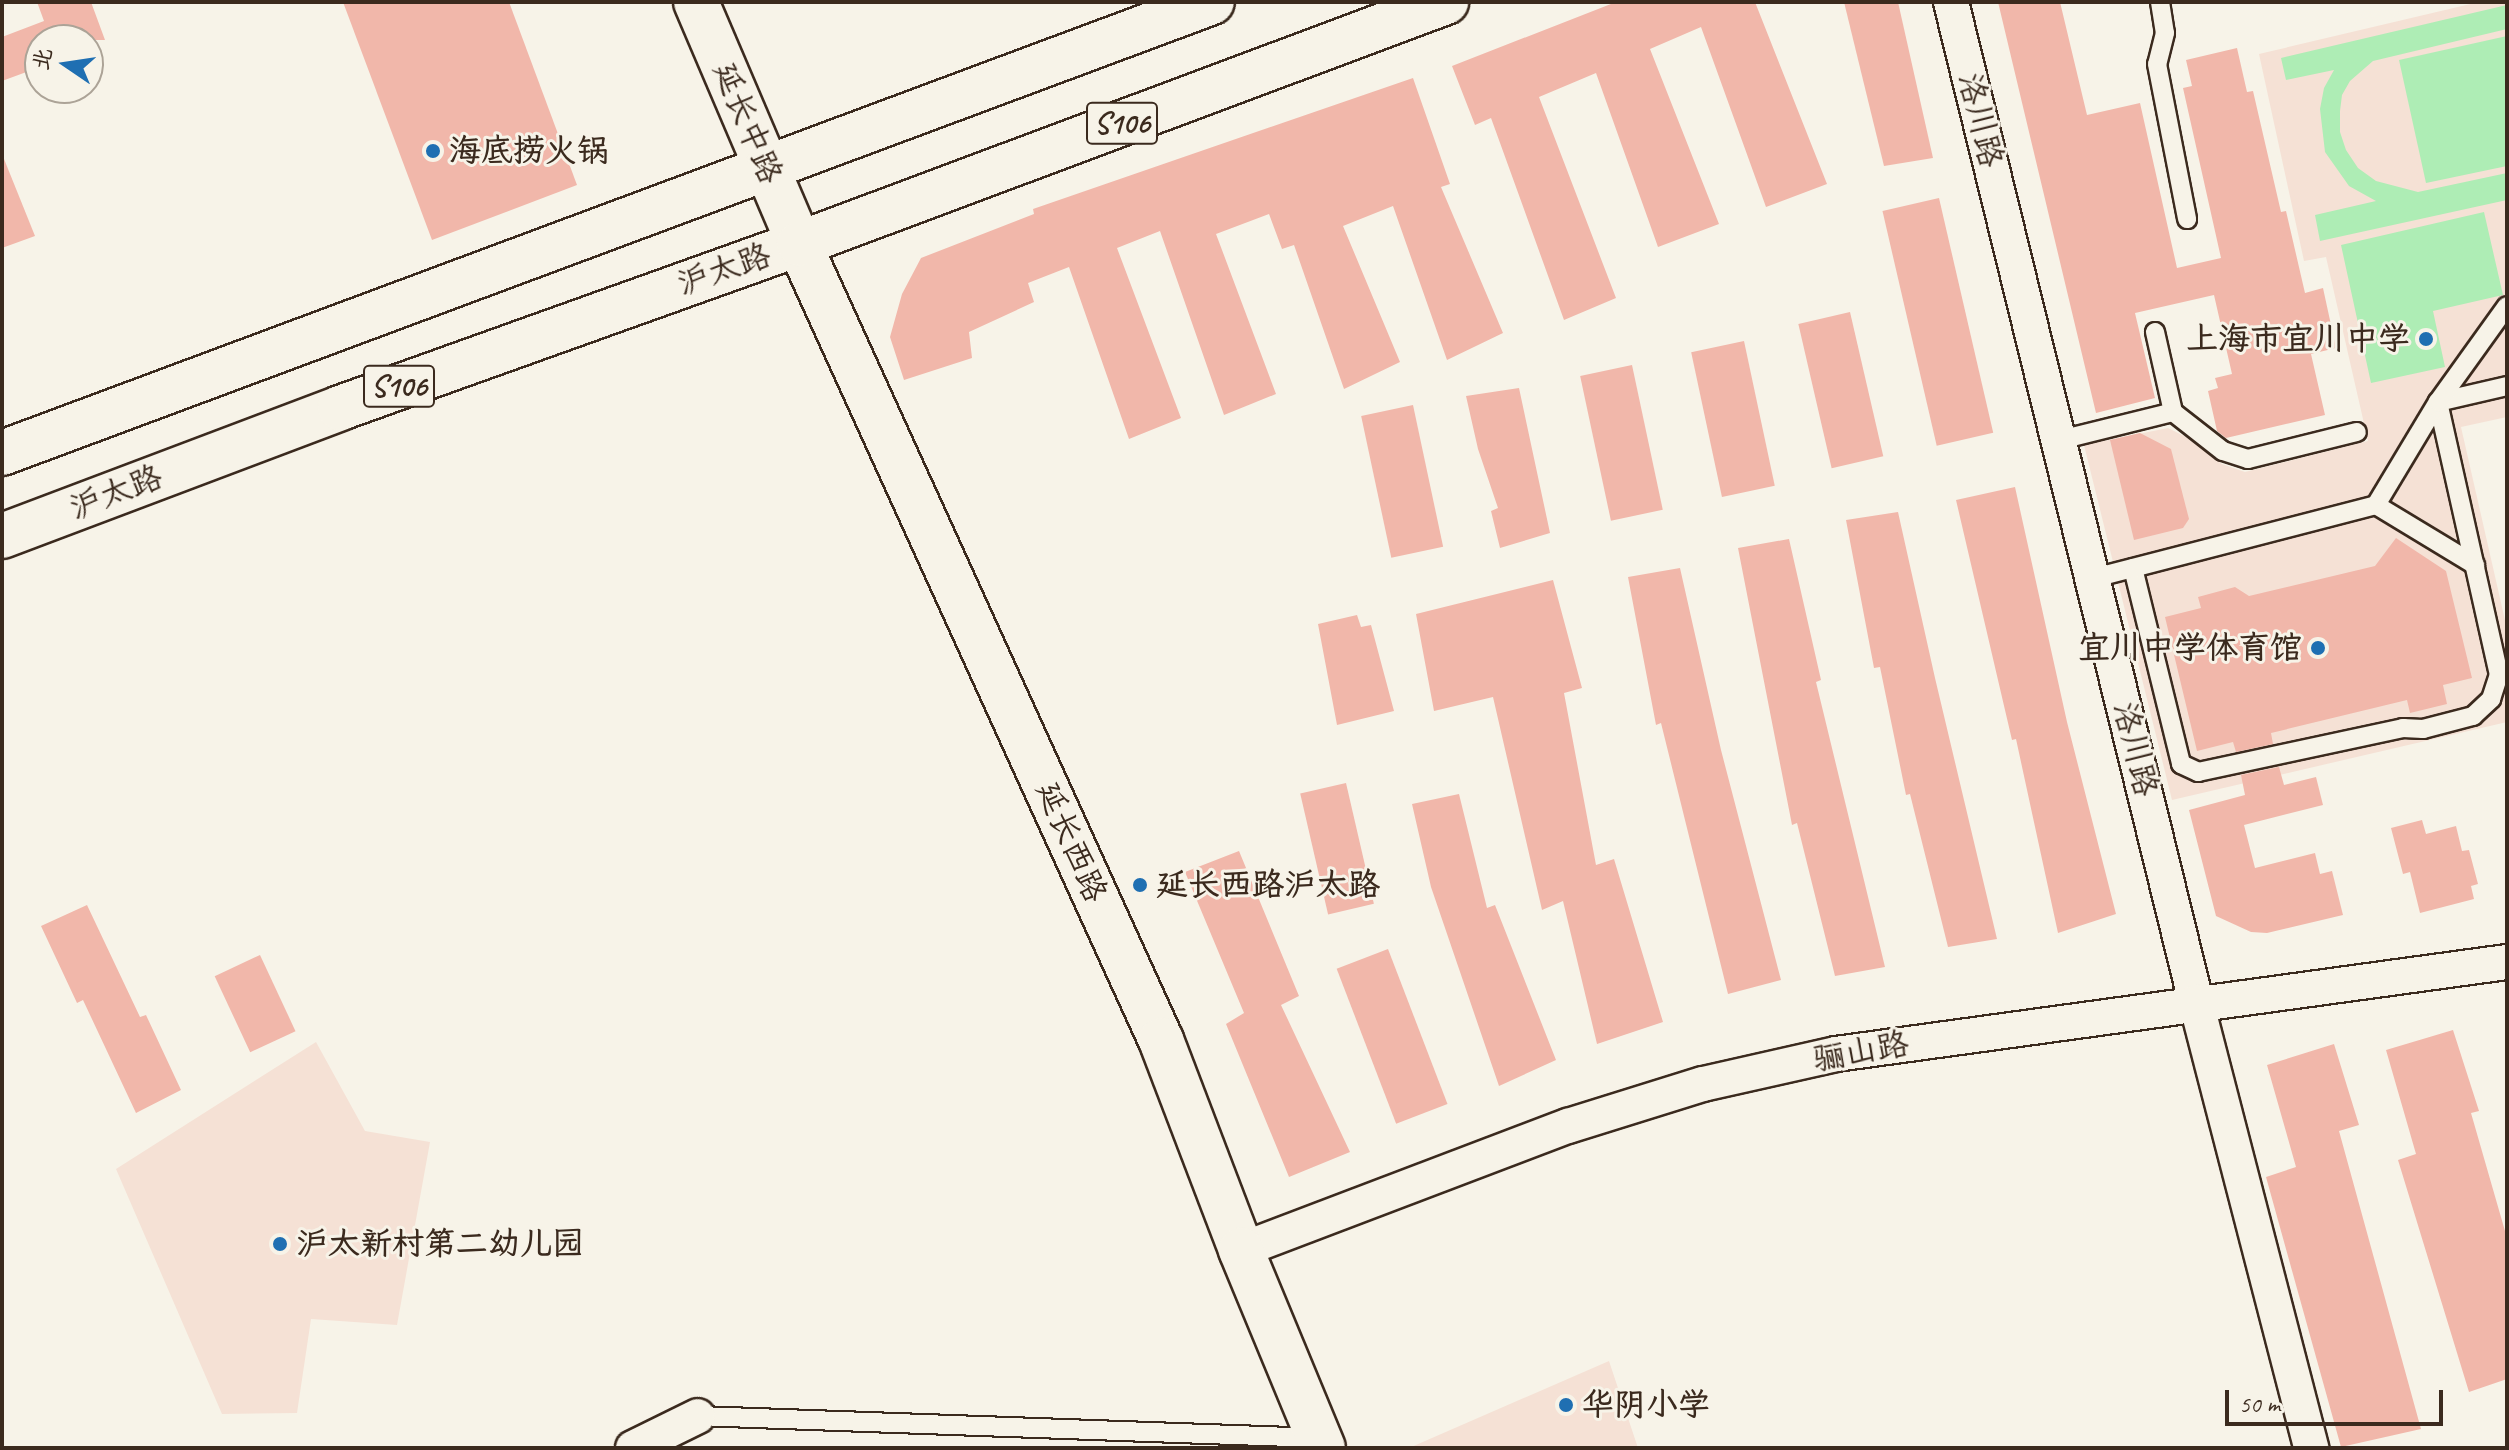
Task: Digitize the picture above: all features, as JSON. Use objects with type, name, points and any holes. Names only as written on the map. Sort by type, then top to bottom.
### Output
[{"type":"main road","name":"延长中路","points":[[696,2],[799,244]]},
{"type":"main road","name":"S106","points":[[2,453],[1212,2]]},
{"type":"main road","name":"沪太路","points":[[2,536],[340,408],[799,244],[1446,2]]},
{"type":"main road","name":"延长西路","points":[[799,244],[1161,1040],[1241,1250],[1321,1443]]},
{"type":"street","name":"洛川路","points":[[1951,2],[2196,1002],[2311,1448]]},
{"type":"street","name":"骊山路","points":[[1241,1250],[1568,1126],[1703,1084],[1836,1054],[2196,1002],[2507,962]]},
{"type":"street","points":[[633,1448],[698,1416]]},
{"type":"lane","points":[[2160,2],[2165,33],[2157,64],[2187,219]]},
{"type":"lane","points":[[2094,578],[2376,505],[2438,402],[2507,306]]},
{"type":"lane","points":[[2155,332],[2173,412],[2223,451],[2248,459],[2357,432]]},
{"type":"lane","points":[[2438,402],[2507,386]]},
{"type":"lane","points":[[2133,568],[2181,764],[2198,772],[2403,728],[2423,729],[2473,716],[2491,699],[2499,675],[2438,402]]},
{"type":"lane","points":[[2060,440],[2173,412]]},
{"type":"lane","points":[[2376,505],[2475,565]]},
{"type":"lane","points":[[698,1416],[1321,1443]]},
{"type":"shaded area","name":"上海市宜川中学","points":[[2479,2],[2507,2],[2507,417],[2461,427],[2507,629],[2507,722],[2172,800],[2084,445],[2168,428],[2188,438],[2222,464],[2245,472],[2368,441],[2326,257],[2304,261],[2259,54]]},
{"type":"shaded area","name":"沪太新村第二幼儿园","points":[[316,1042],[365,1131],[430,1142],[397,1325],[311,1319],[297,1413],[222,1414],[116,1169]]},
{"type":"shaded area","name":"华阴小学","points":[[1609,1361],[1638,1448],[1409,1448]]},
{"type":"green space","points":[[2507,5],[2507,29],[2373,61],[2350,81],[2342,95],[2340,132],[2346,150],[2358,168],[2376,181],[2418,192],[2507,173],[2507,200],[2320,241],[2315,215],[2376,201],[2349,186],[2325,152],[2320,109],[2324,88],[2334,70],[2286,80],[2281,58]]},
{"type":"green space","points":[[2507,36],[2507,166],[2426,183],[2399,60]]},
{"type":"green space","points":[[2484,212],[2503,295],[2433,311],[2445,367],[2371,383],[2341,245]]},
{"type":"building","points":[[37,2],[91,2],[99,24],[36,24],[44,21]]},
{"type":"building","points":[[343,2],[509,2],[577,185],[432,240]]},
{"type":"building","points":[[1616,2],[1755,2],[1827,184],[1766,207],[1701,27],[1650,49],[1719,224],[1658,247],[1596,73],[1539,97],[1616,298],[1564,320],[1491,118],[1475,125],[1452,66]]},
{"type":"building","points":[[1844,2],[1898,2],[1933,158],[1884,166]]},
{"type":"building","points":[[1998,2],[2060,2],[2087,115],[2140,103],[2177,268],[2221,258],[2183,88],[2192,86],[2186,60],[2237,48],[2247,92],[2253,91],[2281,212],[2286,211],[2305,293],[2323,288],[2336,348],[2311,354],[2325,415],[2226,438],[2217,431],[2208,391],[2218,388],[2215,378],[2232,374],[2214,295],[2135,313],[2155,398],[2096,413]]},
{"type":"building","points":[[24,29],[24,73],[2,81],[2,37]]},
{"type":"building","points":[[1413,78],[1450,184],[1441,187],[1503,333],[1447,360],[1393,206],[1343,226],[1400,362],[1344,389],[1294,245],[1282,249],[1269,214],[1216,234],[1276,394],[1224,415],[1160,231],[1117,248],[1181,418],[1129,439],[1069,267],[1028,283],[1034,302],[969,332],[972,358],[904,380],[890,337],[902,294],[921,258],[1034,214],[1033,209]]},
{"type":"building","points":[[2,154],[35,236],[2,248]]},
{"type":"building","points":[[1939,198],[1993,433],[1937,446],[1882,211]]},
{"type":"building","points":[[1850,312],[1883,456],[1832,468],[1798,324]]},
{"type":"building","points":[[1744,341],[1775,486],[1722,497],[1691,352]]},
{"type":"building","points":[[1632,365],[1663,510],[1611,521],[1580,376]]},
{"type":"building","points":[[1519,388],[1550,533],[1500,548],[1491,511],[1498,508],[1478,449],[1466,396]]},
{"type":"building","points":[[1413,405],[1443,547],[1391,558],[1361,416]]},
{"type":"building","points":[[2140,433],[2171,449],[2189,519],[2183,528],[2134,540],[2110,440]]},
{"type":"building","points":[[2015,487],[2067,722],[2116,914],[2058,933],[2016,739],[2012,740],[1956,500]]},
{"type":"building","points":[[1898,512],[1997,939],[1948,947],[1910,794],[1906,795],[1880,667],[1874,668],[1846,520]]},
{"type":"building","name":"宜川中学体育馆","points":[[2396,538],[2446,571],[2472,678],[2443,685],[2447,704],[2410,713],[2407,700],[2271,733],[2273,744],[2236,752],[2233,742],[2197,751],[2165,617],[2201,608],[2198,597],[2235,587],[2249,596],[2375,566]]},
{"type":"building","points":[[1789,539],[1821,680],[1816,682],[1885,967],[1835,976],[1797,823],[1792,825],[1738,548]]},
{"type":"building","points":[[1680,568],[1721,750],[1781,980],[1728,994],[1661,723],[1656,725],[1628,577]]},
{"type":"building","points":[[1553,580],[1582,688],[1564,693],[1596,865],[1614,859],[1663,1022],[1597,1044],[1563,901],[1542,910],[1493,697],[1434,711],[1416,614]]},
{"type":"building","points":[[1357,615],[1361,627],[1371,625],[1394,711],[1337,725],[1318,624]]},
{"type":"building","points":[[2279,767],[2284,785],[2316,777],[2323,805],[2244,825],[2255,868],[2315,853],[2320,874],[2332,871],[2343,915],[2267,933],[2251,932],[2216,916],[2189,810],[2245,795],[2241,775]]},
{"type":"building","points":[[1346,783],[1374,904],[1328,914],[1300,794]]},
{"type":"building","points":[[1459,794],[1487,908],[1495,905],[1556,1060],[1499,1086],[1431,887],[1412,804]]},
{"type":"building","points":[[2422,820],[2426,834],[2456,826],[2462,851],[2469,850],[2478,884],[2471,886],[2474,899],[2420,913],[2410,872],[2403,874],[2391,828]]},
{"type":"building","points":[[1239,851],[1299,996],[1281,1005],[1350,1152],[1289,1177],[1226,1024],[1244,1013],[1185,872]]},
{"type":"building","points":[[87,905],[140,1017],[146,1015],[181,1090],[136,1113],[83,1000],[77,1003],[41,926]]},
{"type":"building","points":[[1388,949],[1447,1104],[1396,1124],[1337,969]]},
{"type":"building","points":[[260,955],[295,1031],[250,1052],[215,976]]},
{"type":"building","points":[[2453,1030],[2479,1111],[2471,1113],[2507,1238],[2507,1379],[2469,1392],[2398,1160],[2416,1154],[2386,1050]]},
{"type":"building","points":[[2334,1044],[2359,1125],[2339,1131],[2421,1429],[2341,1447],[2266,1177],[2296,1167],[2267,1065]]},
{"type":"place","name":"海底捞火锅","points":[[433,151]]},
{"type":"place","name":"上海市宜川中学","points":[[2426,339]]},
{"type":"place","name":"宜川中学体育馆","points":[[2318,648]]},
{"type":"place","name":"延长西路沪太路","points":[[1140,885]]},
{"type":"place","name":"沪太新村第二幼儿园","points":[[280,1244]]},
{"type":"place","name":"华阴小学","points":[[1566,1405]]}]
